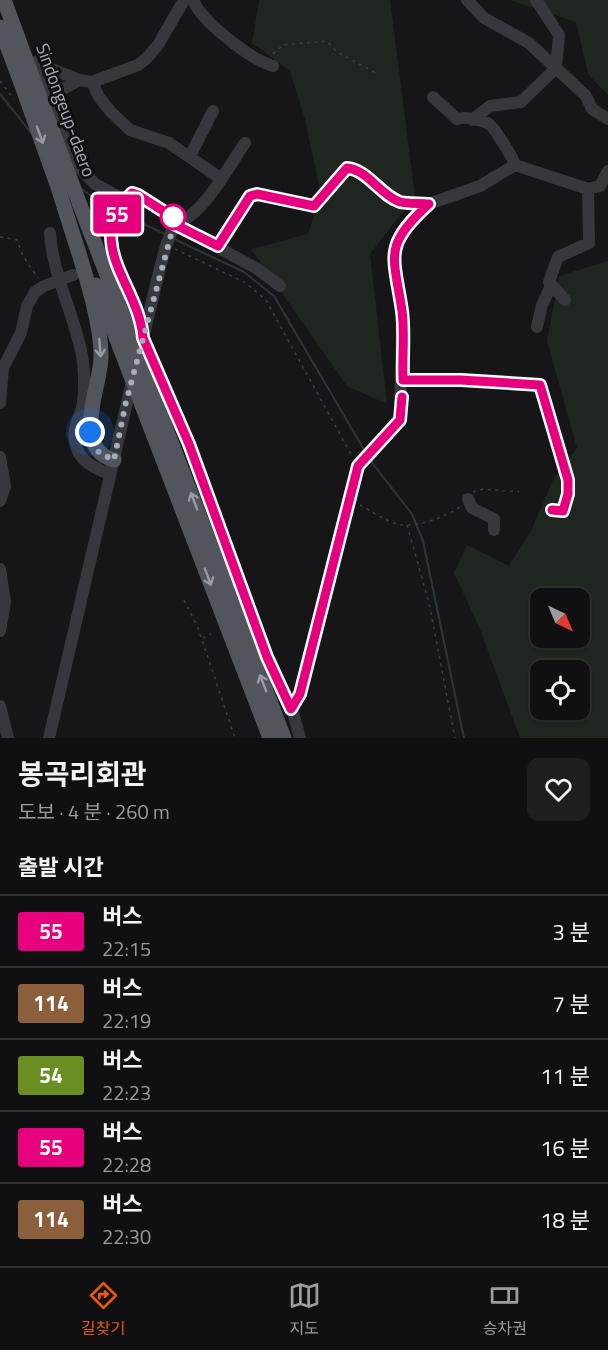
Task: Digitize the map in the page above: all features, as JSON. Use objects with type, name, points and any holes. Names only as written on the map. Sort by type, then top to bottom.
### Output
[{"type":"main road","name":"Sindongeup-daero","points":[[4,0],[44,96],[80,205],[136,335],[152,392],[284,738]]},
{"type":"main road","points":[[10,0],[35,62]]},
{"type":"main road","name":"Sindongeup-daero","points":[[0,27],[59,190],[270,738]]},
{"type":"main road","points":[[59,190],[98,328],[100,373],[90,432],[99,453],[112,467]]},
{"type":"street","points":[[35,62],[79,80],[92,82],[146,59],[164,36],[183,0]]},
{"type":"street","points":[[193,0],[199,10],[221,31],[248,54],[269,65]]},
{"type":"street","points":[[466,0],[484,18],[528,43],[586,96],[592,109],[608,119]]},
{"type":"street","points":[[472,120],[490,106],[521,102],[556,68],[559,35],[536,0]]},
{"type":"street","points":[[35,62],[44,96],[73,161],[95,184],[122,202]]},
{"type":"street","points":[[44,96],[79,80]]},
{"type":"street","points":[[92,82],[99,97],[130,130],[169,143],[220,178]]},
{"type":"street","points":[[433,97],[457,119],[463,116],[489,124],[495,129],[498,139],[512,154],[514,165]]},
{"type":"street","points":[[190,156],[213,111]]},
{"type":"street","points":[[173,226],[193,214],[245,143]]},
{"type":"street","points":[[218,246],[250,196],[257,194],[314,206],[347,168],[362,174],[382,191],[401,202],[429,204],[480,186],[514,165],[588,189],[600,186],[608,171]]},
{"type":"street","points":[[565,300],[549,282],[558,257],[589,243],[588,189]]},
{"type":"street","points":[[49,738],[112,467],[136,335],[167,243],[173,226],[171,216],[132,193],[122,202],[115,220],[107,255],[142,321],[136,335],[189,444],[267,657],[291,709],[300,738]]},
{"type":"street","points":[[291,709],[300,694],[348,499],[360,465],[400,420],[403,380],[402,312],[393,254],[403,232],[429,204]]},
{"type":"street","points":[[173,226],[218,246],[256,268],[280,286]]},
{"type":"street","points":[[50,233],[52,259],[83,363],[83,402],[74,427],[75,442],[80,456],[92,467],[112,467]]},
{"type":"street","points":[[0,403],[3,368],[21,333],[27,306],[36,292],[44,286],[73,275]]},
{"type":"street","points":[[537,327],[542,305],[551,286]]},
{"type":"street","points":[[403,380],[461,380],[540,385],[568,480],[568,494],[563,511],[552,510]]},
{"type":"street","points":[[0,457],[5,486],[0,501]]},
{"type":"street","points":[[468,499],[472,508],[495,519],[494,530]]},
{"type":"street","points":[[0,569],[5,602],[0,631]]},
{"type":"street","points":[[0,706],[8,738]]},
{"type":"path","points":[[269,65],[281,46],[327,41],[337,52],[376,73]]},
{"type":"path","points":[[0,237],[18,240],[23,256],[44,286]]},
{"type":"path","points":[[167,243],[246,283],[266,300],[360,465]]},
{"type":"path","points":[[348,499],[390,521],[407,525],[421,522]]},
{"type":"path","points":[[407,525],[429,603],[455,738]]},
{"type":"path","points":[[184,600],[202,638],[235,738]]},
{"type":"path","points":[[202,638],[211,634]]},
{"type":"shaded area","points":[[259,0],[390,0],[415,196],[370,254],[387,404],[347,386],[251,249],[308,234],[321,195],[305,119],[290,71],[252,43]]},
{"type":"shaded area","points":[[510,0],[608,0],[608,95],[588,74],[576,22]]},
{"type":"shaded area","points":[[608,261],[608,738],[520,738],[480,629],[454,573],[467,545],[509,566],[532,529],[553,480],[577,448],[547,341],[559,276]]},
{"type":"waterway","points":[[0,94],[32,134]]},
{"type":"waterway","points":[[80,188],[112,210]]},
{"type":"waterway","points":[[120,213],[167,235]]},
{"type":"waterway","points":[[174,239],[244,272],[274,296],[366,453]]},
{"type":"waterway","points":[[370,460],[412,514],[423,541],[464,738]]},
{"type":"bus line","name":"55","points":[[402,397],[400,420],[372,454],[358,466],[300,694],[291,709],[267,657],[189,444],[143,338],[142,321],[111,254],[111,237],[120,204],[132,193],[138,195],[171,216],[174,224],[218,246],[250,196],[257,194],[314,206],[347,168],[362,174],[382,191],[401,202],[429,204],[403,232],[395,244],[393,254],[402,312],[403,380],[461,380],[540,385],[568,480],[568,494],[563,511],[560,513],[552,510]]},
{"type":"route","points":[[90,432],[93,444],[99,453],[114,460],[126,402],[166,245],[174,224],[171,216],[173,217]]}]
